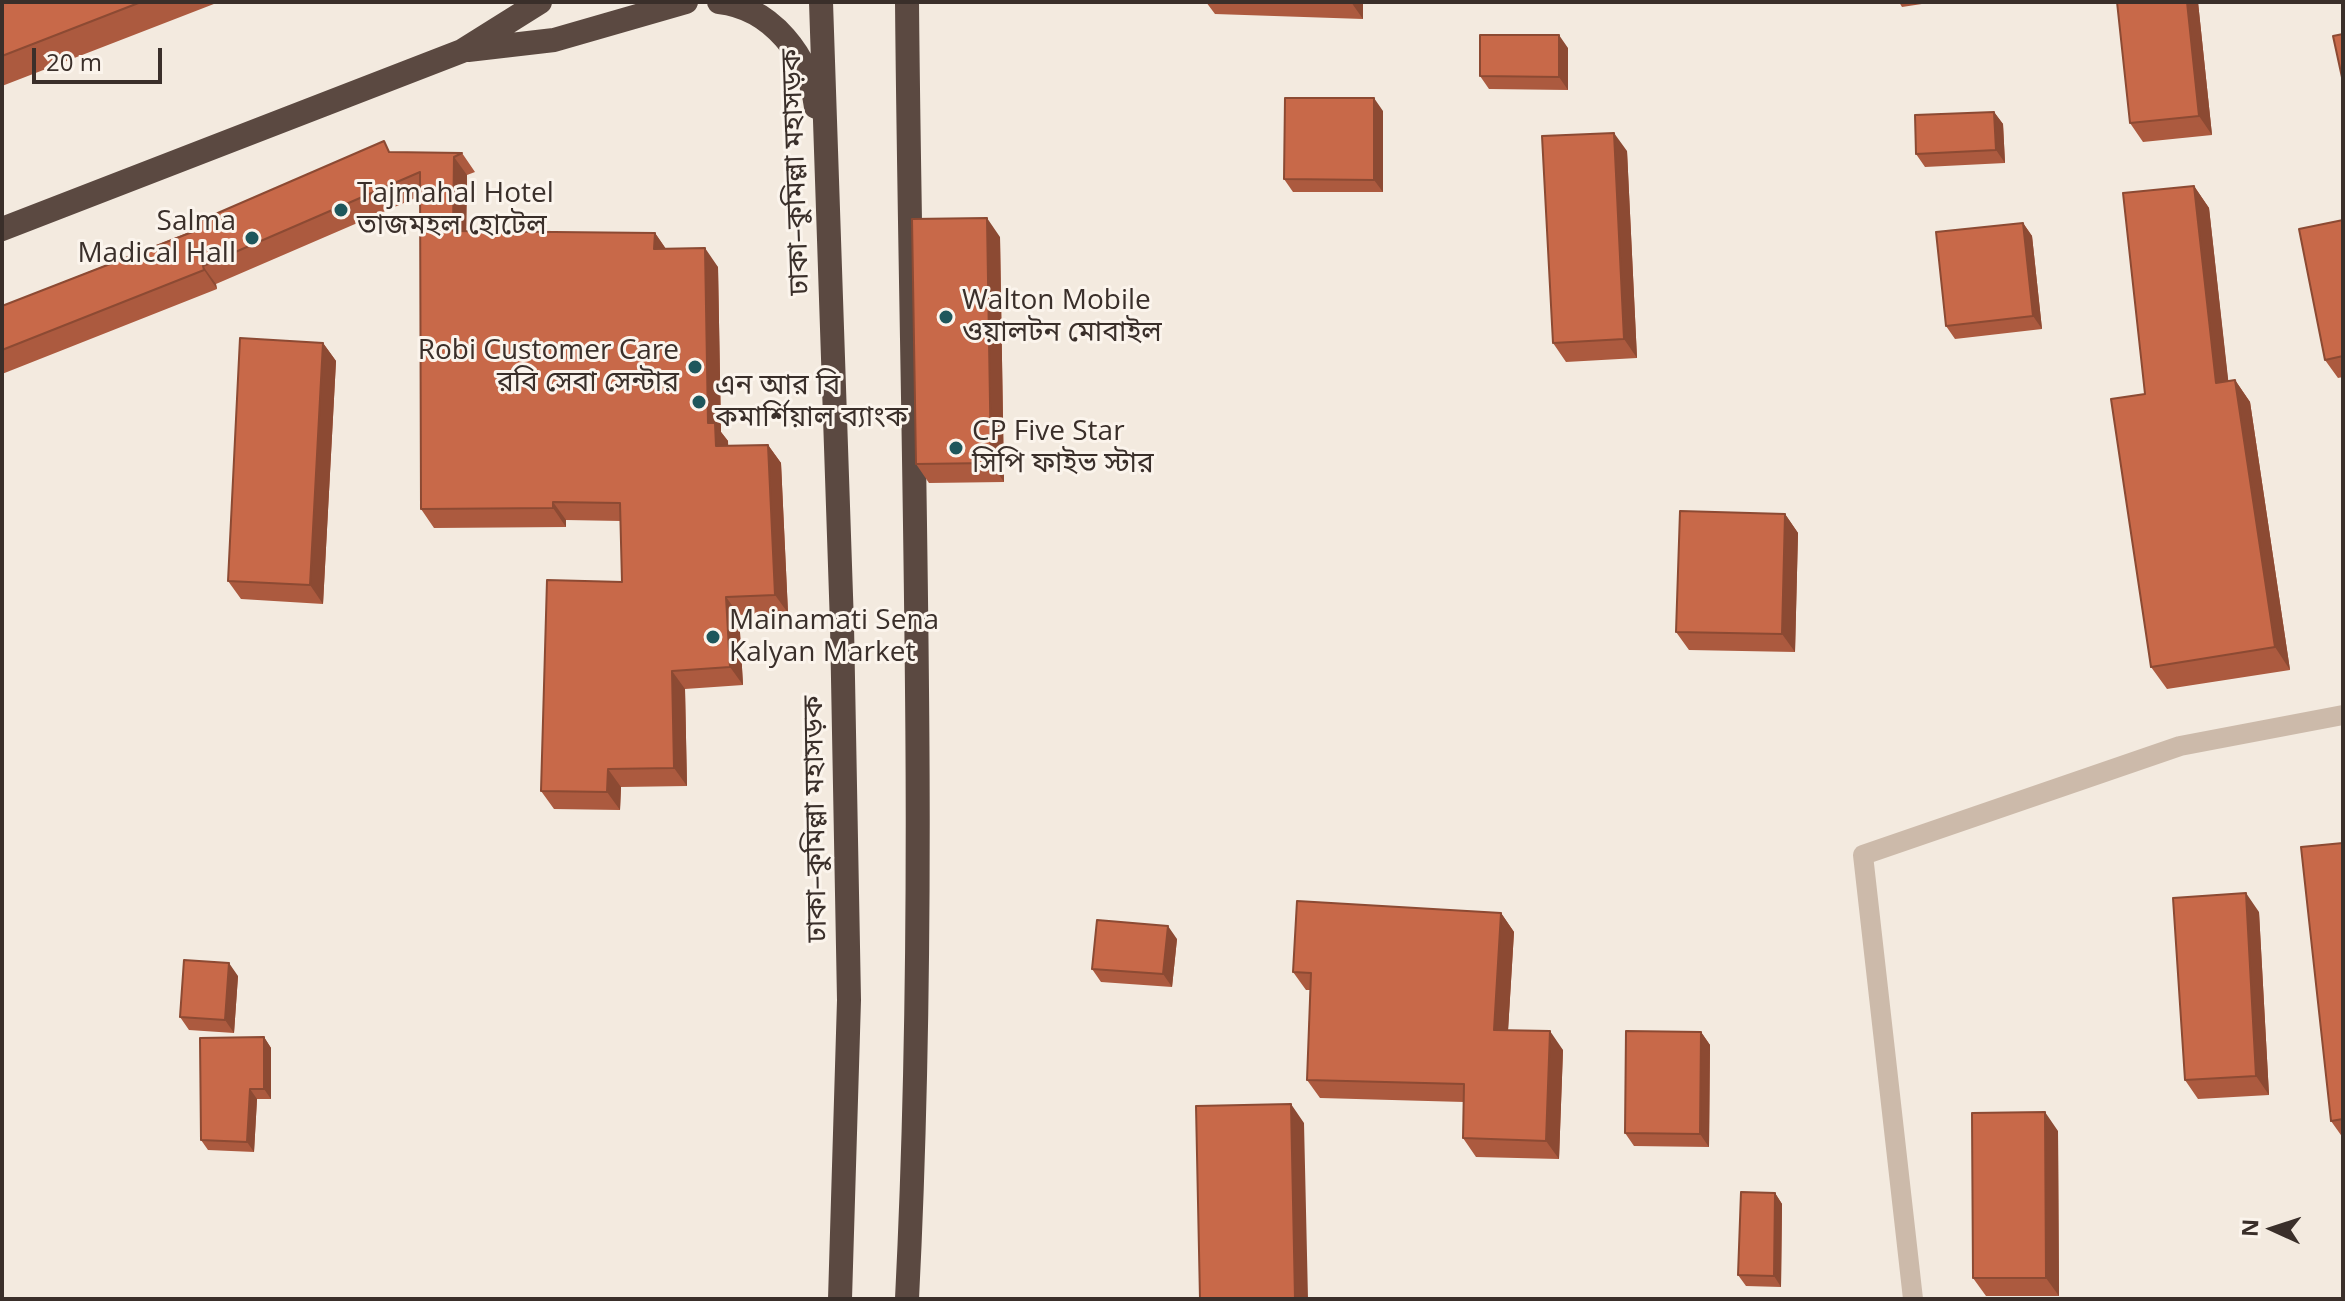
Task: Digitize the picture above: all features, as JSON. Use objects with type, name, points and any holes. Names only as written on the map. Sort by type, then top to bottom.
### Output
[{"type":"highway","points":[[2,229],[462,51],[540,2]]},
{"type":"highway","points":[[462,51],[554,40],[686,2]]},
{"type":"highway","points":[[719,2],[737,4],[764,19],[788,38],[813,89],[825,177]]},
{"type":"highway","name":"ঢাকা–কুমিল্লা মহাসড়ক","points":[[821,2],[842,625],[849,1000],[840,1299]]},
{"type":"highway","points":[[907,2],[918,646],[914,1050],[907,1299]]},
{"type":"street","points":[[1913,1299],[1863,855],[2180,746],[2343,715]]},
{"type":"building","points":[[2,2],[141,2],[2,56]]},
{"type":"building","points":[[2117,2],[2187,2],[2199,116],[2130,123]]},
{"type":"building","points":[[2343,34],[2343,82],[2333,36]]},
{"type":"building","points":[[1480,35],[1559,35],[1559,77],[1480,76]]},
{"type":"building","points":[[1285,98],[1374,98],[1374,180],[1284,179]]},
{"type":"building","points":[[1994,112],[1996,150],[1916,154],[1915,115]]},
{"type":"building","points":[[1614,133],[1624,339],[1553,343],[1542,136]]},
{"type":"building","points":[[384,141],[389,152],[462,153],[454,157],[453,231],[655,233],[654,249],[705,248],[708,423],[715,423],[716,446],[768,445],[775,595],[726,597],[730,667],[672,671],[674,768],[608,769],[607,792],[541,791],[547,580],[622,582],[620,503],[553,502],[553,508],[421,509],[420,172],[203,266],[204,270],[2,350],[2,306],[200,229],[197,222]]},
{"type":"building","points":[[2194,186],[2216,383],[2235,380],[2275,647],[2151,667],[2111,399],[2145,394],[2123,193]]},
{"type":"building","points":[[987,218],[991,463],[916,464],[912,219]]},
{"type":"building","points":[[2343,220],[2343,356],[2325,360],[2299,229]]},
{"type":"building","points":[[2023,223],[2033,316],[1946,326],[1936,232]]},
{"type":"building","points":[[240,338],[323,343],[310,585],[228,581]]},
{"type":"building","points":[[1680,511],[1785,514],[1782,634],[1676,632]]},
{"type":"building","points":[[2343,843],[2343,1119],[2331,1121],[2301,847]]},
{"type":"building","points":[[2246,893],[2256,1076],[2185,1080],[2173,898]]},
{"type":"building","points":[[1297,901],[1501,913],[1494,1030],[1550,1031],[1546,1141],[1463,1138],[1464,1084],[1307,1080],[1311,973],[1293,972]]},
{"type":"building","points":[[1097,920],[1168,926],[1163,974],[1092,969]]},
{"type":"building","points":[[184,960],[229,963],[225,1020],[180,1017]]},
{"type":"building","points":[[1626,1031],[1701,1032],[1700,1134],[1625,1133]]},
{"type":"building","points":[[264,1037],[264,1089],[250,1089],[247,1142],[201,1140],[200,1038]]},
{"type":"building","points":[[1291,1104],[1295,1299],[1200,1299],[1196,1106]]},
{"type":"building","points":[[2045,1112],[2046,1278],[1973,1278],[1972,1113]]},
{"type":"building","points":[[1741,1192],[1775,1193],[1774,1276],[1738,1275]]},
{"type":"place","name":"Tajmahal Hotel তাজমহল হোটেল","points":[[341,210]]},
{"type":"place","name":"Salma Madical Hall","points":[[252,238]]},
{"type":"place","name":"Walton Mobile ওয়ালটন মোবাইল","points":[[946,317]]},
{"type":"place","name":"Robi Customer Care রবি সেবা সেন্টার","points":[[695,367]]},
{"type":"place","name":"এন আর বি কমার্শিয়াল ব্যাংক","points":[[699,402]]},
{"type":"place","name":"CP Five Star সিপি ফাইভ স্টার","points":[[956,448]]},
{"type":"place","name":"Mainamati Sena Kalyan Market","points":[[713,637]]}]
